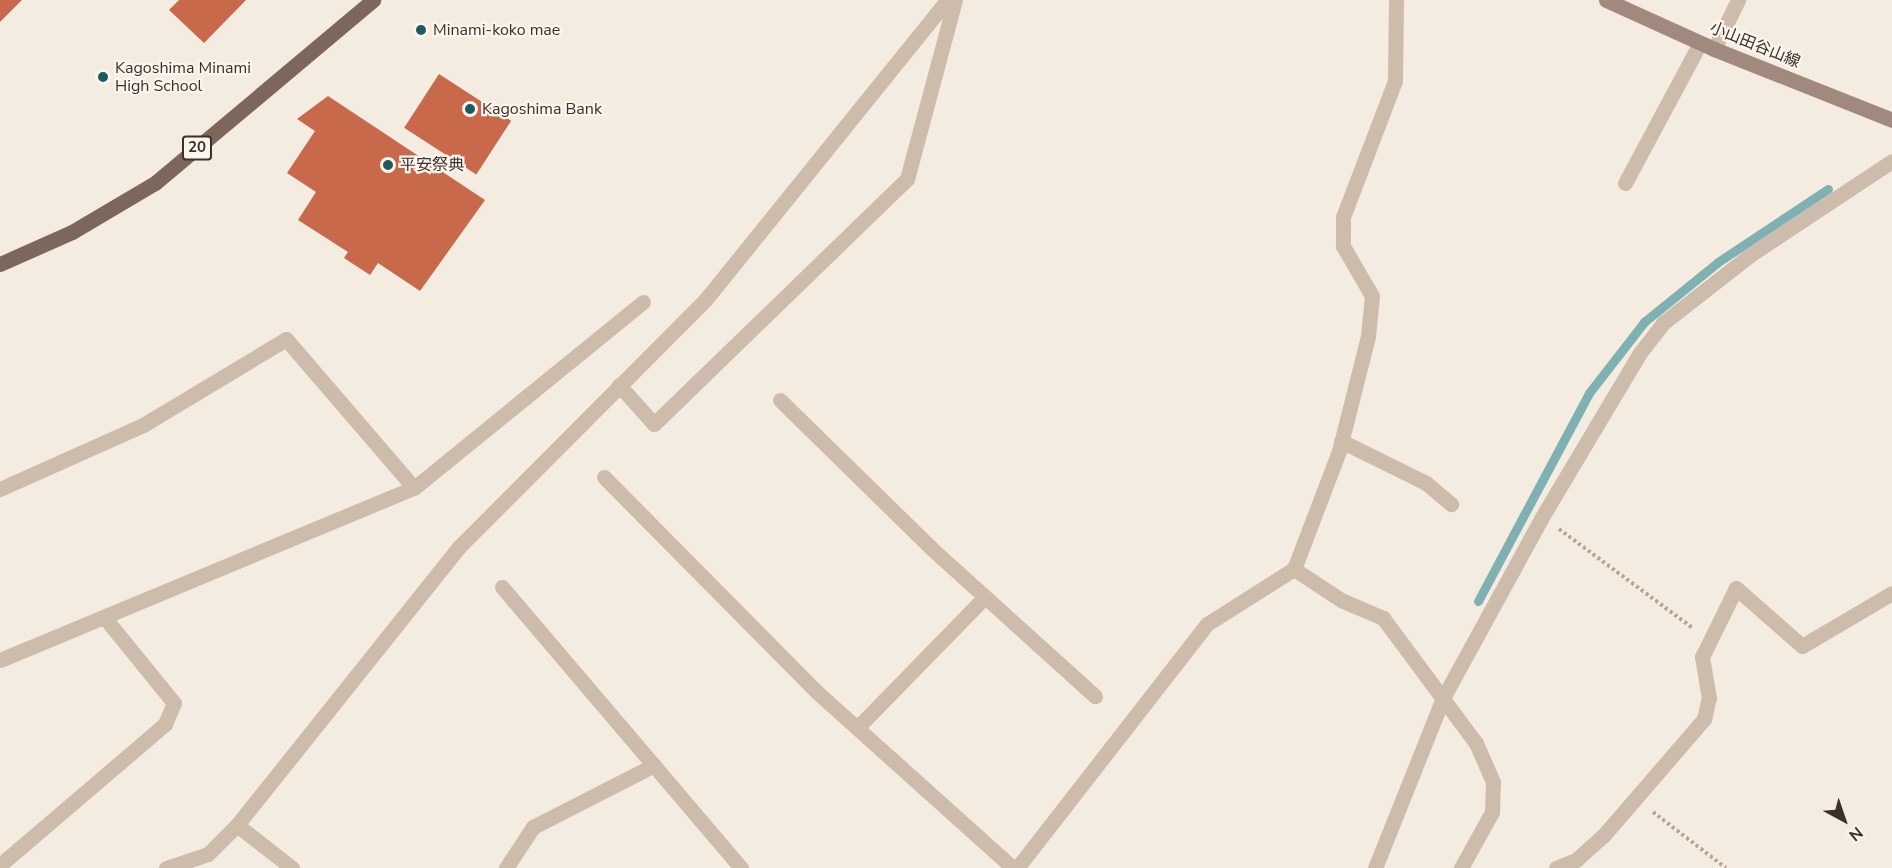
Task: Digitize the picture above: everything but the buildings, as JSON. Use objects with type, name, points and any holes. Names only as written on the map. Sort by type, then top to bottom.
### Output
[{"type":"main road","name":"20","points":[[0,264],[72,232],[155,183],[373,0]]},
{"type":"main road","name":"小山田谷山線","points":[[1605,0],[1707,46],[1892,120]]},
{"type":"street","points":[[166,868],[208,854],[237,825],[459,547],[706,299],[947,0]]},
{"type":"street","points":[[619,385],[654,424],[907,179],[955,0]]},
{"type":"street","points":[[604,477],[858,728],[1015,868],[1207,624],[1294,569],[1341,441],[1368,336],[1372,296],[1343,246],[1342,217],[1395,81],[1396,0]]},
{"type":"street","points":[[1625,183],[1707,46],[1738,0]]},
{"type":"street","points":[[1375,868],[1443,698],[1542,516],[1639,354],[1664,323],[1750,255],[1892,161]]},
{"type":"street","points":[[0,660],[414,488],[643,302]]},
{"type":"street","points":[[0,489],[142,425],[286,339],[414,488]]},
{"type":"street","points":[[780,400],[985,597],[1095,696]]},
{"type":"street","points":[[1341,441],[1426,483],[1451,504]]},
{"type":"street","points":[[1294,569],[1341,600],[1383,618],[1476,743],[1494,782],[1492,812],[1461,868]]},
{"type":"street","points":[[502,587],[741,868]]},
{"type":"street","points":[[1556,868],[1576,860],[1638,800],[1704,719],[1709,698],[1702,657],[1708,639],[1736,588],[1802,645],[1892,593]]},
{"type":"street","points":[[858,728],[985,597]]},
{"type":"street","points":[[0,865],[165,724],[174,703],[104,617]]},
{"type":"street","points":[[506,868],[533,827],[654,765]]},
{"type":"street","points":[[237,825],[292,868]]},
{"type":"path","points":[[1542,516],[1708,639]]},
{"type":"path","points":[[1638,800],[1726,868]]},
{"type":"waterway","points":[[1478,601],[1589,393],[1644,322],[1718,262],[1828,189]]},
{"type":"place","name":"Minami-koko mae","points":[[421,30]]},
{"type":"place","name":"Kagoshima Minami High School","points":[[103,77]]},
{"type":"place","name":"Kagoshima Bank","points":[[470,109]]},
{"type":"place","name":"平安祭典","points":[[388,165]]}]
